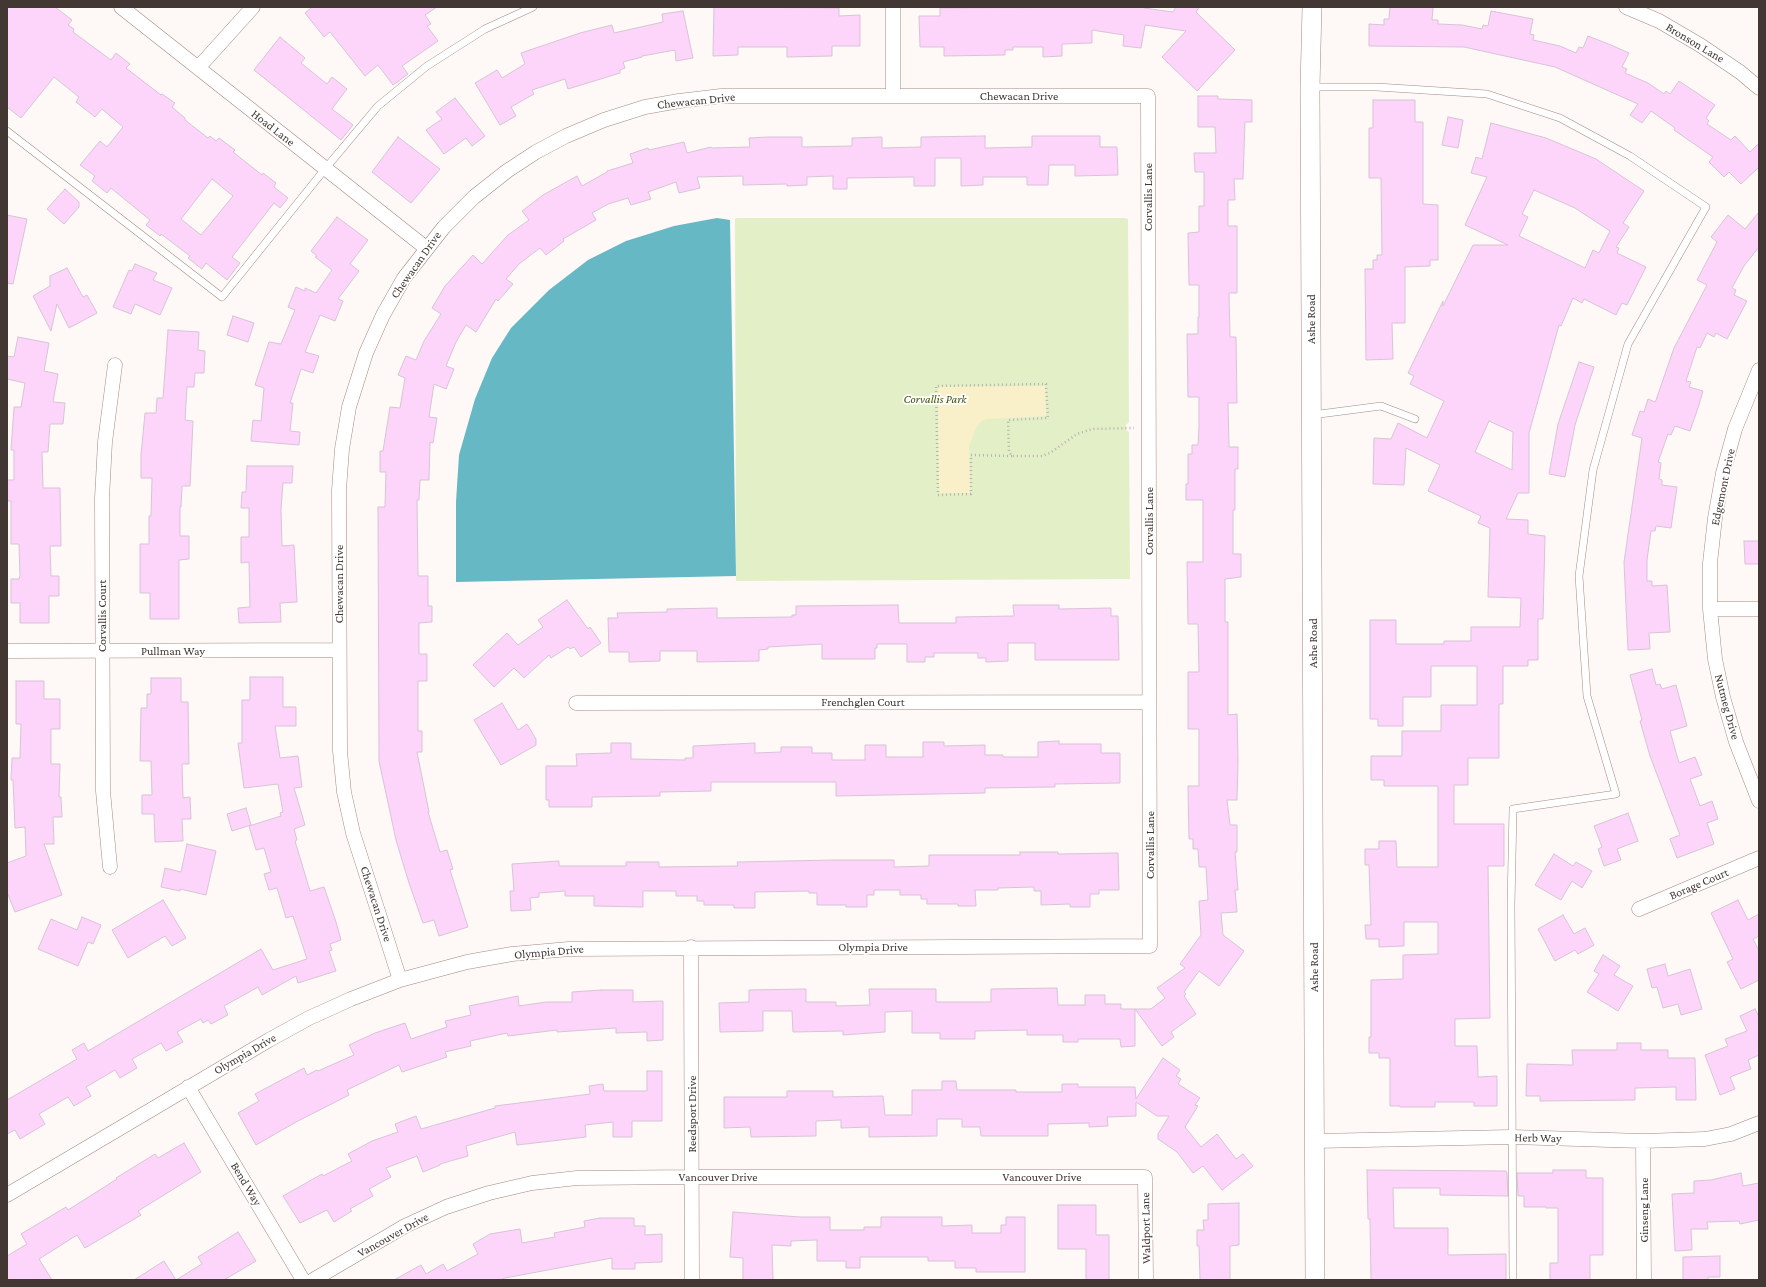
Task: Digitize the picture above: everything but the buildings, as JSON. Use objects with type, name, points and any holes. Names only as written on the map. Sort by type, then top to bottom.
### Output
[{"type":"street","name":"Hoad Lane","points":[[121,7],[426,248]]},
{"type":"street","points":[[198,68],[252,7]]},
{"type":"street","points":[[893,7],[893,96]]},
{"type":"street","name":"Ashe Road","points":[[1312,7],[1310,87],[1315,1280]]},
{"type":"street","name":"Bronson Lane","points":[[1626,7],[1659,22],[1700,45],[1740,72],[1759,88]]},
{"type":"street","name":"Chewacan Drive","points":[[400,980],[353,833],[344,792],[340,751],[339,490],[342,449],[350,407],[361,366],[383,315],[404,278],[426,248],[444,227],[474,197],[507,171],[536,152],[560,139],[604,120],[645,108],[679,101],[721,96],[1148,96]]},
{"type":"street","name":"Corvallis Lane","points":[[1148,96],[1150,946]]},
{"type":"street","name":"Corvallis Court","points":[[110,867],[103,791],[102,498],[104,442],[115,366]]},
{"type":"street","name":"Edgemont Drive","points":[[1710,609],[1710,563],[1714,525],[1723,473],[1735,429],[1759,370]]},
{"type":"street","points":[[1710,609],[1759,609]]},
{"type":"street","name":"Nutmeg Drive","points":[[1710,609],[1715,658],[1722,697],[1736,742],[1759,801]]},
{"type":"street","name":"Pullman Way","points":[[7,651],[339,650]]},
{"type":"street","name":"Frenchglen Court","points":[[576,703],[1149,702]]},
{"type":"street","name":"Borage Court","points":[[1639,909],[1759,858]]},
{"type":"street","name":"Olympia Drive","points":[[7,1195],[188,1087],[309,1018],[351,999],[400,980],[467,962],[512,954],[569,948],[1150,946]]},
{"type":"street","name":"Reedsport Drive","points":[[691,947],[692,1280]]},
{"type":"street","name":"Bend Way","points":[[188,1087],[303,1280]]},
{"type":"street","name":"Herb Way","points":[[1315,1141],[1512,1137],[1643,1141],[1705,1139],[1731,1134],[1759,1123]]},
{"type":"street","name":"Ginseng Lane","points":[[1643,1141],[1644,1280]]},
{"type":"street","name":"Vancouver Drive","points":[[314,1280],[405,1226],[446,1207],[489,1193],[532,1183],[577,1178],[1145,1177]]},
{"type":"street","name":"Waldport Lane","points":[[1145,1177],[1146,1280]]},
{"type":"lane","points":[[7,131],[222,297],[378,106],[427,66],[485,29],[533,7]]},
{"type":"lane","points":[[1310,87],[1377,88],[1487,94],[1560,118],[1630,156],[1706,207],[1628,344],[1593,470],[1579,576],[1587,696],[1616,794],[1513,808],[1511,905],[1513,1280]]},
{"type":"lane","points":[[1312,415],[1381,406],[1415,419]]},
{"type":"path","points":[[1012,456],[1009,452],[1008,420],[1048,418],[1047,384],[936,386],[938,495],[971,494],[971,455],[1012,456],[1042,456],[1050,453],[1077,434],[1092,429],[1149,429]]},
{"type":"green space","name":"Corvallis Park","points":[[735,219],[1128,219],[1129,422],[1126,425],[1126,430],[1129,432],[1130,579],[736,581]]},
{"type":"sand","points":[[1045,386],[1046,416],[987,419],[981,421],[976,428],[969,446],[970,493],[939,493],[938,387]]},
{"type":"water","points":[[717,218],[730,220],[736,576],[456,582],[456,502],[459,455],[475,399],[492,358],[511,328],[549,290],[588,260],[626,241],[674,226]]}]
